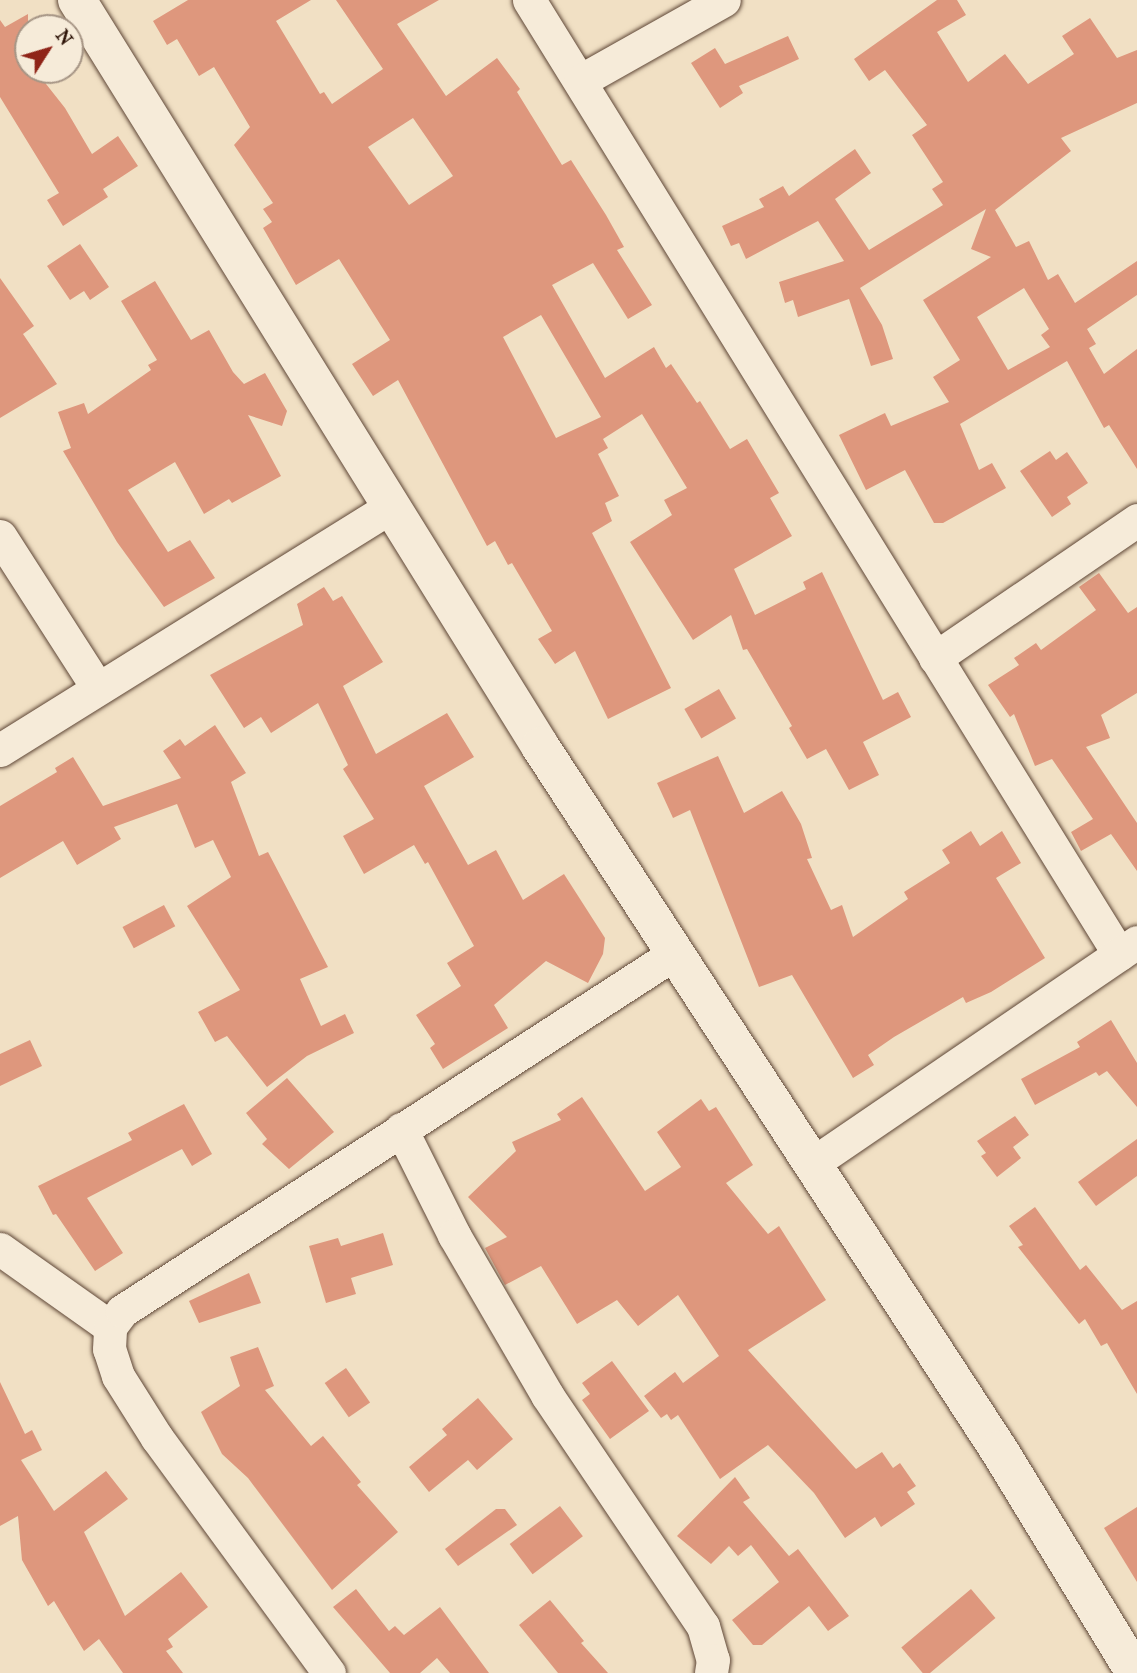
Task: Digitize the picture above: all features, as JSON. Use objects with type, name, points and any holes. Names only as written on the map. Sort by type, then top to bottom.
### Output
[{"type":"street","points":[[529,0],[935,658],[1128,948],[813,1163]]},
{"type":"street","points":[[580,81],[724,0]]},
{"type":"street","points":[[82,2],[540,746],[813,1163],[1135,1673]]},
{"type":"street","points":[[0,750],[97,687],[391,507]]},
{"type":"street","points":[[935,658],[1137,520]]},
{"type":"street","points":[[0,536],[97,687]]},
{"type":"street","points":[[329,1673],[157,1438],[118,1376],[109,1349],[110,1327],[122,1311],[677,952]]},
{"type":"street","points":[[401,1129],[454,1235],[547,1395],[703,1626],[713,1660],[711,1673]]},
{"type":"street","points":[[0,1249],[110,1327]]},
{"type":"building","points":[[188,0],[311,0],[276,21],[320,94],[324,92],[332,104],[383,69],[336,0],[439,0],[397,24],[446,96],[497,58],[520,89],[517,92],[562,165],[571,160],[606,215],[624,247],[617,250],[652,305],[628,319],[593,263],[552,285],[605,378],[654,347],[666,368],[671,364],[697,403],[700,401],[730,449],[747,439],[779,493],[770,498],[792,536],[734,569],[755,615],[806,589],[803,582],[822,572],[883,700],[898,692],[911,717],[863,742],[879,775],[849,790],[826,749],[807,759],[789,728],[792,726],[747,649],[743,650],[731,615],[693,640],[630,542],[672,515],[664,500],[687,488],[642,414],[603,439],[608,448],[598,454],[619,496],[605,503],[612,521],[592,533],[671,688],[608,719],[575,651],[555,664],[538,639],[552,631],[512,563],[508,565],[495,541],[487,546],[398,380],[373,396],[352,364],[390,340],[339,259],[296,285],[263,228],[272,222],[263,209],[273,203],[234,145],[250,127],[214,67],[199,76],[177,39],[167,45],[153,21]],"holes":[[[413,118],[453,176],[409,205],[368,147]],[[541,315],[601,417],[556,438],[503,337]]]},
{"type":"building","points":[[937,0],[957,0],[966,15],[937,32],[968,82],[1005,54],[1028,84],[1074,54],[1062,36],[1090,18],[1117,58],[1137,50],[1137,103],[1061,138],[1071,151],[995,210],[1016,247],[1029,241],[1048,280],[1058,274],[1075,303],[1137,261],[1137,295],[1087,329],[1096,344],[1089,348],[1104,374],[1137,349],[1137,469],[1109,425],[1104,428],[1067,361],[960,424],[979,470],[992,463],[1006,488],[943,523],[934,523],[905,470],[866,490],[839,435],[885,413],[891,426],[949,402],[933,377],[960,360],[923,300],[991,257],[971,249],[986,209],[860,288],[882,325],[893,359],[871,366],[849,299],[798,317],[793,300],[785,303],[779,282],[844,261],[818,221],[746,259],[739,243],[731,246],[722,226],[764,207],[759,199],[783,186],[789,196],[855,149],[871,173],[835,199],[869,250],[943,205],[932,189],[943,182],[912,135],[927,125],[885,70],[869,81],[854,59]],"holes":[[[1024,288],[1049,329],[1041,335],[1050,347],[1008,370],[977,317]]]},
{"type":"building","points":[[0,20],[5,27],[14,22],[14,84],[46,84],[65,108],[92,154],[118,136],[138,166],[103,189],[108,197],[63,226],[47,200],[59,193],[0,97]]},
{"type":"building","points":[[788,36],[799,59],[739,86],[743,93],[720,108],[691,63],[715,48],[725,64]]},
{"type":"building","points":[[80,244],[109,287],[90,300],[84,291],[70,300],[47,266]]},
{"type":"building","points":[[0,278],[34,326],[23,334],[57,384],[0,418]]},
{"type":"building","points":[[155,281],[191,340],[209,330],[233,372],[244,384],[265,373],[287,411],[282,426],[248,415],[281,476],[232,503],[229,499],[204,514],[175,462],[128,490],[168,552],[190,540],[215,578],[164,607],[117,542],[63,451],[71,448],[58,412],[84,403],[88,414],[151,370],[148,365],[157,360],[121,301]]},
{"type":"building","points":[[1050,451],[1056,460],[1067,452],[1088,483],[1067,497],[1071,504],[1052,517],[1020,471]]},
{"type":"building","points":[[1099,573],[1128,613],[1137,607],[1137,693],[1101,715],[1110,738],[1086,747],[1137,823],[1137,871],[1111,834],[1081,851],[1071,832],[1093,819],[1052,759],[1035,766],[1014,714],[1010,717],[988,685],[1019,665],[1014,658],[1036,643],[1041,650],[1096,610],[1079,587]]},
{"type":"building","points":[[324,587],[333,601],[342,596],[383,662],[343,686],[376,754],[447,713],[474,757],[424,786],[468,865],[496,850],[523,900],[564,874],[605,938],[603,954],[588,983],[546,961],[494,1005],[508,1028],[443,1069],[430,1048],[435,1044],[416,1015],[461,986],[447,963],[474,946],[428,862],[425,864],[414,845],[364,874],[343,836],[374,819],[343,769],[348,765],[318,703],[271,733],[261,717],[244,728],[210,675],[303,625],[297,604]]},
{"type":"building","points":[[719,689],[736,718],[701,738],[684,709]]},
{"type":"building","points":[[215,725],[246,773],[231,782],[259,856],[268,852],[328,967],[300,979],[321,1026],[345,1014],[354,1033],[307,1056],[267,1087],[227,1036],[215,1042],[198,1012],[240,990],[187,906],[231,877],[213,840],[195,848],[177,804],[114,827],[121,839],[77,865],[63,841],[0,878],[0,806],[57,772],[55,768],[73,757],[103,806],[181,778],[163,751],[180,739],[185,746]]},
{"type":"building","points":[[718,756],[744,813],[782,791],[801,824],[812,858],[807,859],[831,910],[842,905],[853,937],[908,899],[904,892],[950,863],[942,850],[971,831],[980,846],[1002,831],[1021,863],[996,878],[1045,958],[991,992],[966,1003],[963,997],[894,1037],[868,1055],[874,1065],[853,1078],[792,975],[759,987],[690,810],[673,818],[657,783]]},
{"type":"building","points":[[164,905],[175,926],[134,948],[123,927]]},
{"type":"building","points":[[1111,1020],[1137,1063],[1137,1107],[1107,1071],[1099,1076],[1096,1072],[1035,1105],[1021,1079],[1080,1047],[1077,1042]]},
{"type":"building","points":[[30,1040],[42,1066],[0,1086],[0,1054]]},
{"type":"building","points":[[287,1078],[334,1132],[289,1169],[262,1144],[267,1139],[246,1113]]},
{"type":"building","points":[[582,1097],[645,1191],[681,1167],[657,1132],[701,1099],[709,1111],[716,1107],[753,1165],[726,1183],[768,1234],[779,1226],[826,1300],[748,1350],[856,1469],[882,1452],[893,1468],[900,1463],[916,1486],[907,1492],[915,1504],[881,1527],[875,1517],[845,1538],[814,1493],[768,1445],[720,1479],[678,1415],[671,1420],[667,1414],[661,1418],[644,1396],[675,1372],[683,1383],[719,1356],[678,1295],[638,1326],[617,1300],[577,1324],[541,1266],[505,1285],[485,1248],[507,1237],[468,1197],[516,1151],[512,1142],[561,1120],[557,1114]]},
{"type":"building","points":[[184,1104],[212,1154],[192,1166],[182,1149],[87,1198],[123,1253],[95,1271],[56,1214],[53,1215],[38,1186],[132,1140],[128,1133]]},
{"type":"building","points":[[1015,1116],[1029,1135],[1013,1147],[1021,1158],[997,1177],[981,1156],[986,1153],[977,1141]]},
{"type":"building","points":[[1137,1139],[1137,1176],[1096,1206],[1078,1182]]},
{"type":"building","points":[[1035,1207],[1080,1270],[1086,1265],[1122,1310],[1137,1301],[1137,1394],[1107,1343],[1101,1346],[1085,1319],[1079,1324],[1018,1247],[1023,1245],[1009,1226]]},
{"type":"building","points":[[383,1233],[393,1265],[351,1278],[356,1294],[326,1303],[309,1246],[338,1238],[341,1246]]},
{"type":"building","points":[[249,1273],[261,1303],[199,1323],[189,1301]]},
{"type":"building","points":[[258,1347],[274,1386],[265,1390],[311,1446],[323,1436],[361,1482],[357,1485],[398,1532],[332,1590],[248,1478],[222,1454],[201,1412],[240,1386],[230,1357]]},
{"type":"building","points":[[612,1361],[649,1411],[610,1439],[582,1400],[590,1394],[582,1383]]},
{"type":"building","points":[[346,1368],[370,1402],[349,1417],[325,1383]]},
{"type":"building","points":[[0,1382],[25,1434],[32,1430],[42,1450],[21,1460],[54,1511],[106,1471],[128,1499],[84,1532],[125,1616],[181,1572],[208,1607],[168,1639],[173,1647],[166,1651],[183,1673],[123,1673],[99,1639],[84,1651],[54,1601],[48,1606],[22,1560],[18,1516],[0,1526]]},
{"type":"building","points":[[478,1398],[513,1439],[477,1470],[468,1460],[429,1492],[409,1467],[447,1435],[442,1429]]},
{"type":"building","points":[[735,1477],[750,1498],[743,1502],[789,1556],[798,1549],[849,1616],[828,1631],[809,1606],[762,1645],[753,1645],[732,1620],[779,1582],[751,1545],[738,1556],[729,1546],[711,1564],[677,1536]]},
{"type":"building","points":[[560,1506],[583,1536],[533,1574],[510,1544]]},
{"type":"building","points":[[1137,1507],[1137,1582],[1104,1528]]},
{"type":"building","points":[[496,1509],[505,1509],[517,1525],[458,1566],[445,1549]]},
{"type":"building","points":[[356,1589],[389,1631],[395,1626],[404,1635],[440,1607],[489,1673],[450,1673],[437,1658],[420,1673],[390,1673],[333,1607]]},
{"type":"building","points":[[971,1589],[995,1618],[930,1673],[923,1673],[901,1647]]},
{"type":"building","points":[[550,1600],[584,1641],[581,1643],[608,1673],[558,1673],[519,1625]]}]
